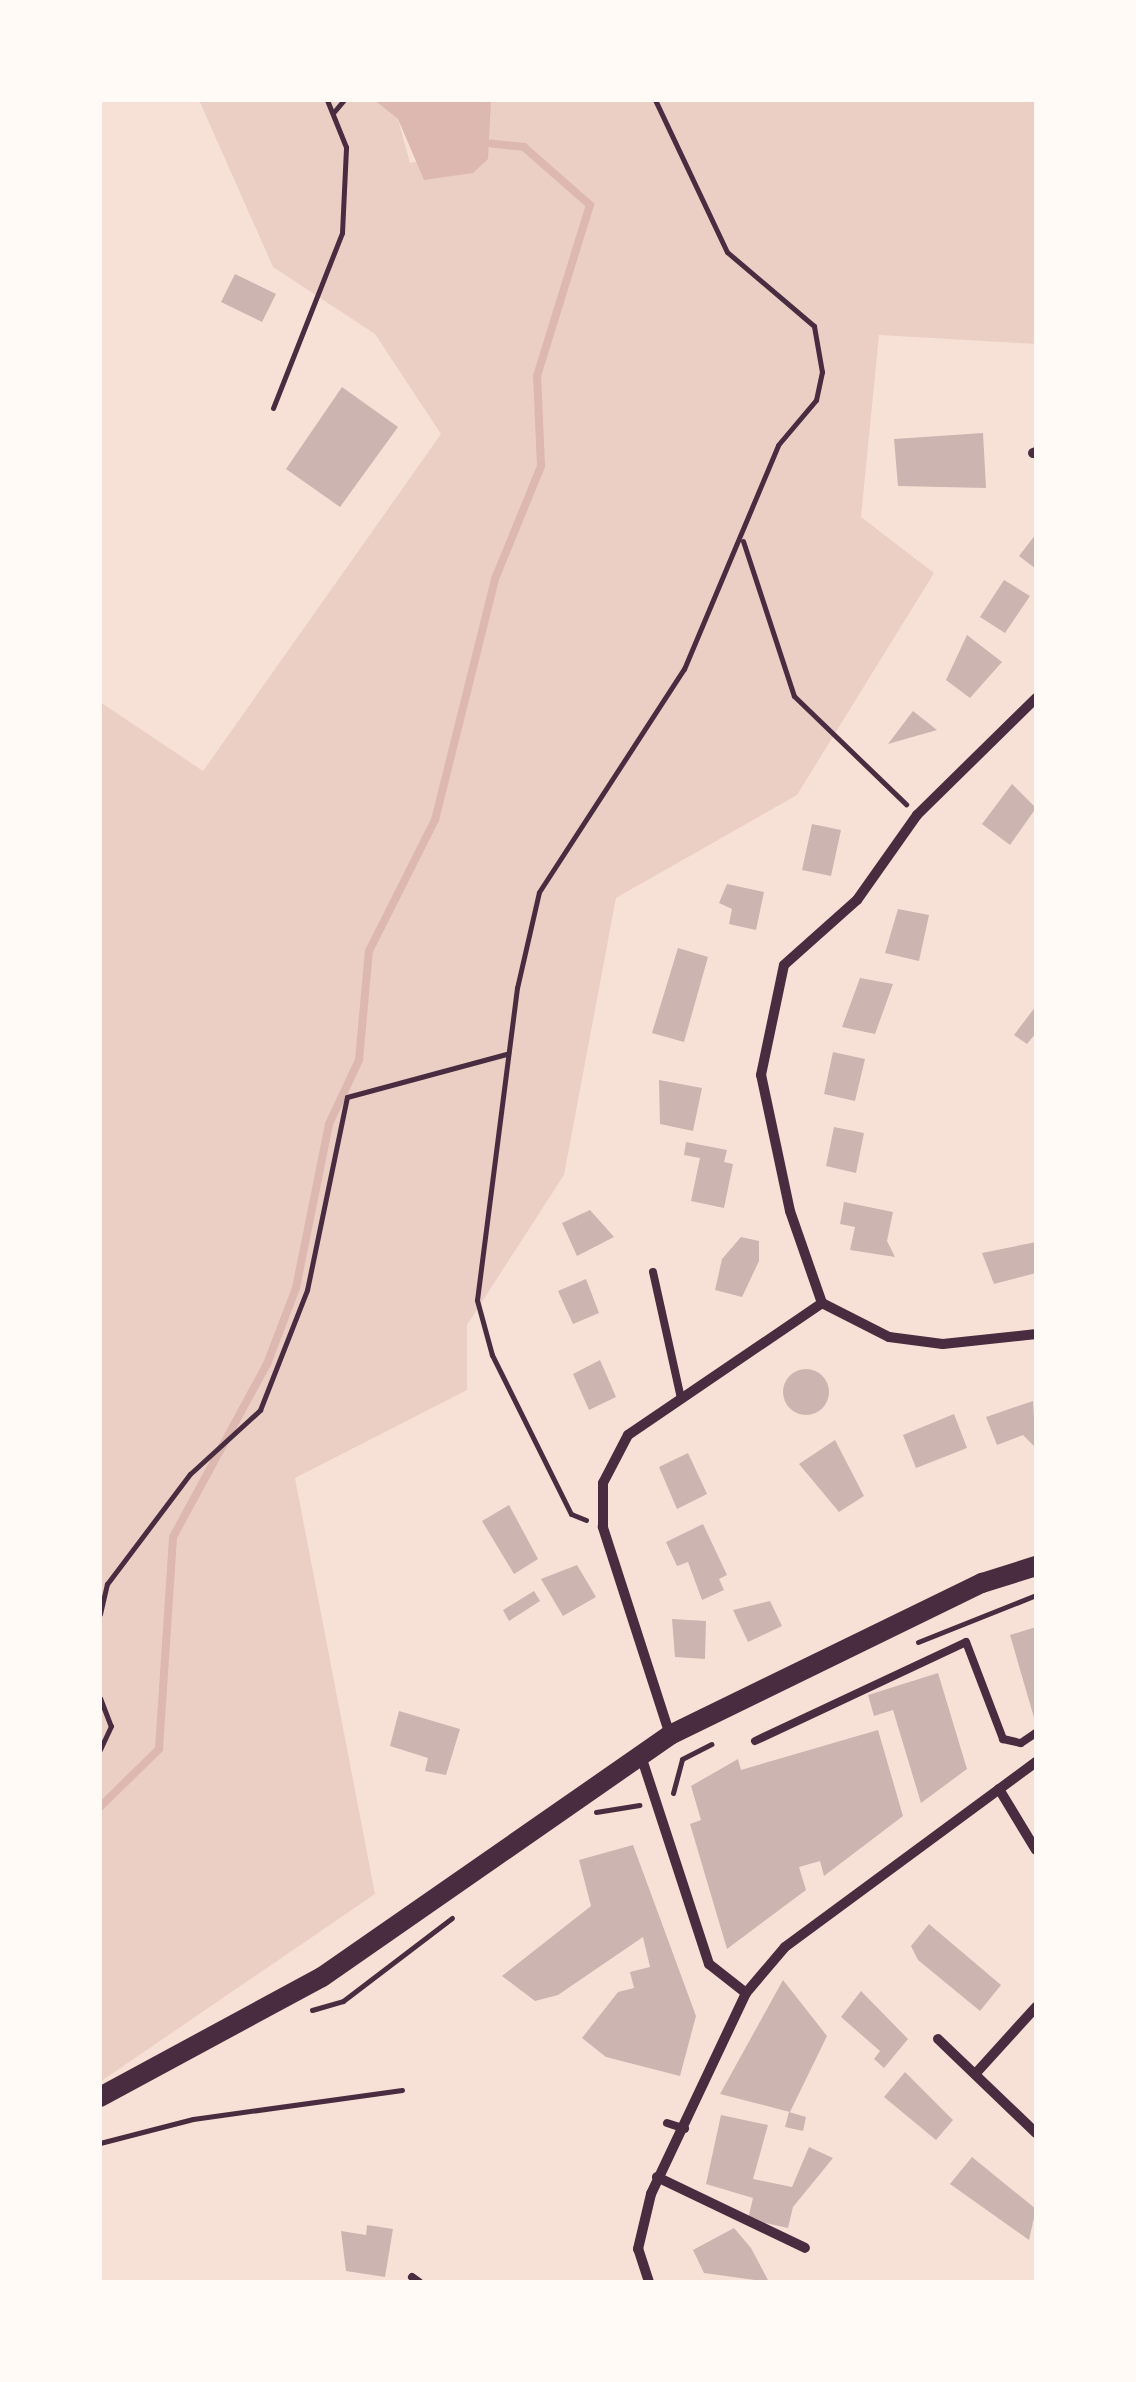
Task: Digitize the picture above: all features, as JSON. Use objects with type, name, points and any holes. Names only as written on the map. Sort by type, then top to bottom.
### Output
[{"type":"main road","points":[[100,2098],[322,1978],[670,1735],[982,1583],[1036,1566]]},
{"type":"street","points":[[1036,698],[917,816],[857,900],[784,966],[769,1017],[760,1075],[768,1125],[822,1303],[889,1336],[943,1344],[1036,1334]]},
{"type":"street","points":[[670,1735],[602,1526],[612,1457],[680,1394],[822,1303]]},
{"type":"street","points":[[642,1756],[708,1964],[746,1993]]},
{"type":"street","points":[[649,2282],[638,2249],[657,2177],[684,2130],[746,1993],[784,1947],[1036,1762]]},
{"type":"street","points":[[998,1789],[1036,1850]]},
{"type":"street","points":[[976,2072],[1036,2008]]},
{"type":"street","points":[[938,2039],[1036,2132]]},
{"type":"street","points":[[657,2177],[805,2248]]},
{"type":"lane","points":[[653,1272],[680,1394]]},
{"type":"lane","points":[[755,1741],[966,1642],[1004,1739],[1021,1743],[1036,1733]]},
{"type":"lane","points":[[668,2124],[684,2130]]},
{"type":"path","points":[[273,408],[342,233],[346,148],[327,100]]},
{"type":"path","points":[[333,113],[344,100]]},
{"type":"path","points":[[602,1526],[571,1514],[492,1355],[477,1300],[506,1054],[540,892],[684,669],[778,445],[816,400],[814,326],[727,252],[655,100]]},
{"type":"path","points":[[742,538],[794,696],[917,816]]},
{"type":"path","points":[[100,1614],[107,1584],[196,1469],[252,1418],[307,1290],[347,1096],[506,1054]]},
{"type":"path","points":[[100,1698],[111,1726],[100,1750]]},
{"type":"path","points":[[589,1811],[624,1810]]},
{"type":"path","points":[[100,2143],[193,2119],[402,2090]]},
{"type":"shaded area","points":[[199,100],[374,100],[398,119],[410,163],[492,147],[485,122],[491,100],[1036,100],[1036,344],[879,335],[861,517],[934,573],[797,795],[616,898],[564,1175],[467,1325],[467,1390],[295,1478],[375,1894],[100,2082],[100,702],[203,771],[441,434],[375,334],[273,267]]},
{"type":"shaded area","points":[[374,100],[491,100],[488,159],[473,173],[424,180],[398,119]]},
{"type":"building","points":[[235,274],[276,294],[262,322],[221,302]]},
{"type":"building","points":[[342,387],[398,427],[340,507],[286,469]]},
{"type":"building","points":[[983,433],[986,488],[898,486],[894,439]]},
{"type":"building","points":[[1036,534],[1036,569],[1019,556]]},
{"type":"building","points":[[1004,580],[1030,596],[1005,633],[980,617]]},
{"type":"building","points":[[967,635],[1002,662],[970,698],[946,680]]},
{"type":"building","points":[[913,711],[937,730],[888,744]]},
{"type":"building","points":[[1012,784],[1036,808],[1010,845],[982,824]]},
{"type":"building","points":[[812,824],[841,830],[831,876],[802,870]]},
{"type":"building","points":[[727,884],[764,892],[756,930],[729,924],[732,909],[719,903]]},
{"type":"building","points":[[898,909],[929,915],[919,961],[885,953]]},
{"type":"building","points":[[678,948],[708,957],[684,1042],[652,1033]]},
{"type":"building","points":[[860,978],[893,984],[875,1034],[842,1027]]},
{"type":"building","points":[[1036,1006],[1036,1033],[1027,1044],[1014,1035]]},
{"type":"building","points":[[833,1052],[865,1059],[855,1101],[824,1094]]},
{"type":"building","points":[[659,1080],[702,1088],[693,1131],[660,1124]]},
{"type":"building","points":[[834,1127],[864,1133],[856,1173],[826,1166]]},
{"type":"building","points":[[686,1142],[727,1150],[724,1162],[733,1164],[724,1208],[691,1201],[700,1158],[684,1155]]},
{"type":"building","points":[[844,1202],[893,1212],[887,1241],[895,1257],[850,1250],[855,1227],[840,1224]]},
{"type":"building","points":[[590,1210],[614,1237],[577,1256],[562,1223]]},
{"type":"building","points":[[741,1237],[759,1241],[759,1261],[742,1297],[715,1290],[722,1259]]},
{"type":"building","points":[[1036,1242],[1036,1273],[994,1284],[982,1253]]},
{"type":"building","points":[[586,1279],[599,1313],[573,1324],[558,1291]]},
{"type":"building","points":[[600,1360],[616,1397],[589,1410],[573,1374]]},
{"type":"building","points":[[806,1369],[822,1376],[829,1392],[822,1408],[806,1415],[790,1408],[783,1392],[790,1376]]},
{"type":"building","points":[[1033,1401],[1036,1448],[1023,1435],[997,1445],[986,1417]]},
{"type":"building","points":[[954,1414],[967,1448],[916,1468],[903,1435]]},
{"type":"building","points":[[835,1440],[864,1496],[839,1512],[799,1464]]},
{"type":"building","points":[[688,1453],[707,1494],[677,1509],[659,1467]]},
{"type":"building","points":[[509,1505],[538,1559],[514,1574],[482,1521]]},
{"type":"building","points":[[703,1524],[727,1575],[719,1579],[724,1590],[702,1600],[688,1562],[677,1566],[666,1542]]},
{"type":"building","points":[[577,1565],[596,1597],[563,1616],[541,1579]]},
{"type":"building","points":[[534,1591],[540,1601],[509,1621],[503,1610]]},
{"type":"building","points":[[770,1601],[782,1626],[748,1642],[733,1610]]},
{"type":"building","points":[[672,1619],[706,1621],[705,1659],[675,1657]]},
{"type":"building","points":[[1036,1627],[1036,1721],[1035,1721],[1010,1635]]},
{"type":"building","points":[[938,1673],[967,1769],[921,1803],[893,1710],[874,1716],[868,1695]]},
{"type":"building","points":[[399,1711],[460,1729],[446,1775],[425,1771],[428,1758],[390,1746]]},
{"type":"building","points":[[878,1730],[903,1816],[824,1876],[820,1861],[799,1867],[806,1890],[727,1949],[690,1824],[701,1820],[691,1786],[738,1759],[741,1770]]},
{"type":"building","points":[[633,1845],[696,2016],[680,2076],[606,2057],[582,2038],[618,1992],[634,1988],[630,1972],[650,1967],[643,1937],[558,1995],[535,2001],[502,1976],[591,1906],[579,1860]]},
{"type":"building","points":[[929,1924],[1001,1985],[980,2011],[918,1960],[911,1946]]},
{"type":"building","points":[[783,1980],[827,2036],[790,2112],[720,2094]]},
{"type":"building","points":[[861,1991],[908,2039],[884,2068],[874,2059],[880,2051],[841,2017]]},
{"type":"building","points":[[905,2072],[953,2120],[936,2140],[884,2097]]},
{"type":"building","points":[[789,2112],[806,2117],[803,2131],[785,2127]]},
{"type":"building","points":[[721,2115],[768,2125],[753,2179],[792,2187],[809,2147],[833,2158],[793,2207],[788,2228],[748,2219],[753,2198],[706,2184]]},
{"type":"building","points":[[972,2157],[1036,2209],[1029,2240],[950,2184]]},
{"type":"building","points":[[367,2225],[393,2229],[385,2277],[346,2271],[341,2231],[366,2235]]},
{"type":"building","points":[[734,2228],[751,2248],[769,2282],[704,2273],[693,2250]]},
{"type":"waterway","points":[[100,1807],[159,1749],[173,1537],[267,1364],[296,1288],[329,1124],[359,1060],[369,951],[435,820],[495,579],[541,466],[537,376],[590,205],[524,147],[487,143]]}]
